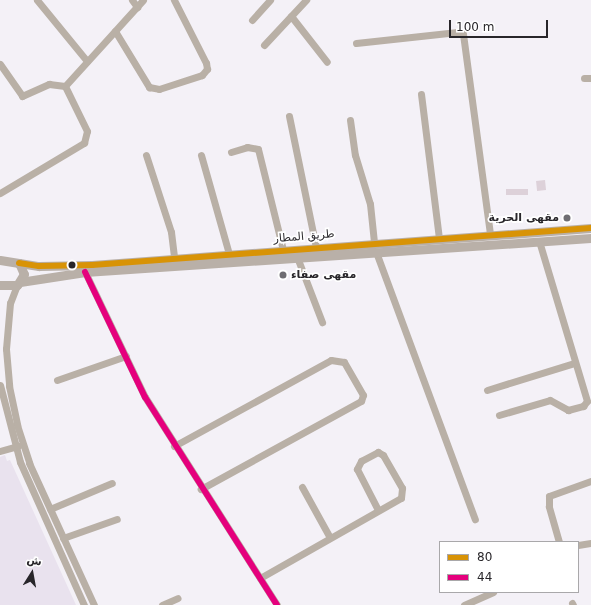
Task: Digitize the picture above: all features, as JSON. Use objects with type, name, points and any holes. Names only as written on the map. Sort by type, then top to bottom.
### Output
[{"type":"main road","name":"طريق المطار","points":[[0,285],[85,272],[297,257],[439,239],[591,228]]},
{"type":"main road","name":"طريق المطار","points":[[0,260],[49,266],[92,265],[316,248],[591,238]]},
{"type":"main road","points":[[19,262],[24,270],[19,283]]},
{"type":"street","points":[[37,0],[87,61]]},
{"type":"street","points":[[132,0],[137,7]]},
{"type":"street","points":[[65,86],[143,0]]},
{"type":"street","points":[[115,31],[149,88],[159,89],[202,75],[206,69],[206,63],[174,0]]},
{"type":"street","points":[[252,20],[270,0]]},
{"type":"street","points":[[264,45],[306,0]]},
{"type":"street","points":[[291,16],[327,62]]},
{"type":"street","points":[[356,43],[457,32],[463,34],[490,235]]},
{"type":"street","points":[[0,64],[22,96],[49,84],[65,86]]},
{"type":"street","points":[[0,192],[87,140],[87,131],[65,86]]},
{"type":"street","points":[[421,94],[439,239]]},
{"type":"street","points":[[289,116],[316,248]]},
{"type":"street","points":[[350,120],[355,155],[370,204],[375,247],[475,519]]},
{"type":"street","points":[[231,152],[247,147],[258,149],[284,250]]},
{"type":"street","points":[[146,155],[171,232],[174,258]]},
{"type":"street","points":[[200,156],[229,254]]},
{"type":"street","points":[[499,415],[550,400],[568,410],[584,406],[587,401],[574,363],[539,241]]},
{"type":"street","points":[[297,257],[322,322]]},
{"type":"street","points":[[85,272],[126,356],[174,446],[277,605]]},
{"type":"street","points":[[19,283],[10,304],[6,358],[10,396],[22,444],[94,605]]},
{"type":"street","points":[[57,380],[126,356]]},
{"type":"street","points":[[174,446],[331,360],[344,362],[363,396],[361,401],[201,489]]},
{"type":"street","points":[[488,390],[574,363]]},
{"type":"street","points":[[0,385],[14,447],[84,605]]},
{"type":"street","points":[[0,451],[22,444]]},
{"type":"street","points":[[260,578],[329,536],[399,499],[403,492],[383,455],[378,452],[361,461],[357,469],[378,510]]},
{"type":"street","points":[[560,541],[549,506],[549,496],[591,480]]},
{"type":"street","points":[[50,509],[112,483]]},
{"type":"street","points":[[302,487],[329,536]]},
{"type":"street","points":[[64,538],[117,520]]},
{"type":"street","points":[[579,545],[591,543]]},
{"type":"street","points":[[464,605],[491,593]]},
{"type":"street","points":[[162,605],[178,598]]},
{"type":"shaded area","points":[[5,455],[7,461],[10,460],[76,605],[0,605],[0,457]]},
{"type":"building","points":[[545,180],[546,190],[537,191],[536,181]]},
{"type":"building","points":[[506,189],[528,189],[528,195],[506,195]]},
{"type":"transit line","name":"80","points":[[19,263],[39,266],[92,265],[591,228]]},
{"type":"transit line","name":"44","points":[[85,272],[145,397],[277,605]]},
{"type":"place","name":"مقهى الحرية","points":[[567,218]]},
{"type":"place","name":"مقهى صفاء","points":[[283,275]]}]
